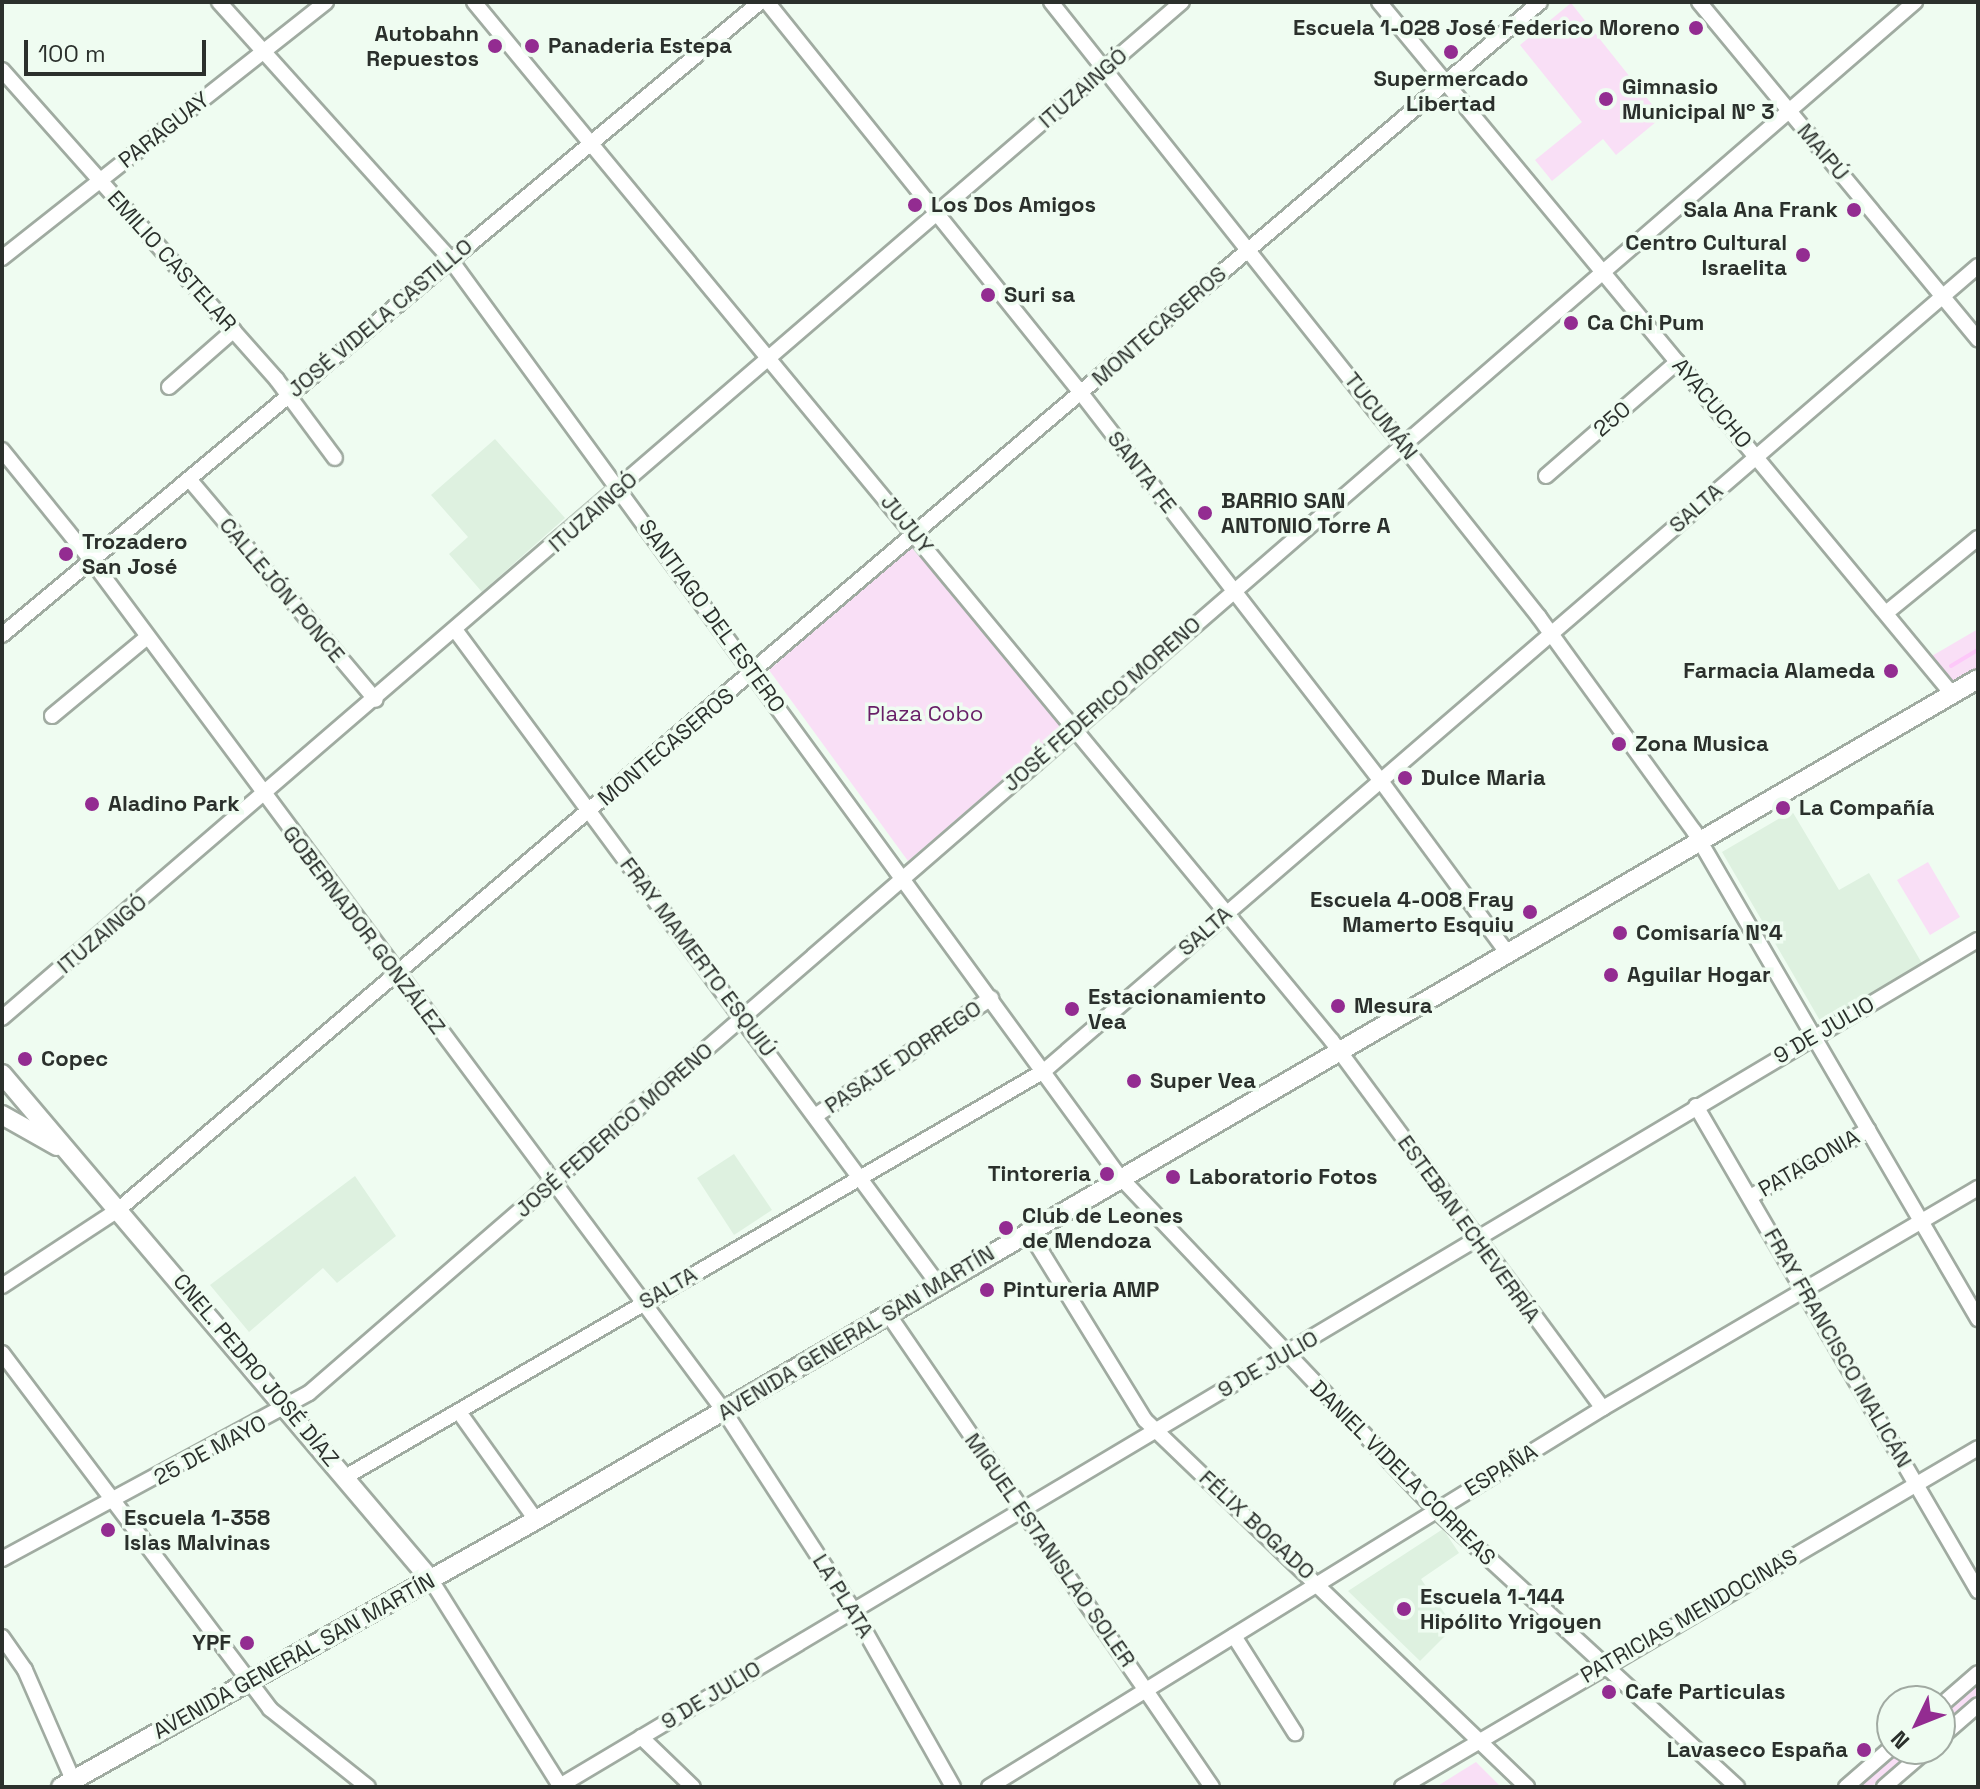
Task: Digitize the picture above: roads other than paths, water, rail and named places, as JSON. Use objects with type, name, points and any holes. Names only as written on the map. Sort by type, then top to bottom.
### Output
[{"type":"main road","name":"AVENIDA GENERAL SAN MARTÍN","points":[[70,1785],[536,1520],[1505,950],[1978,679]]},
{"type":"main road","name":"CNEL. PEDRO JOSÉ DÍAZ","points":[[2,1074],[347,1476],[431,1580]]},
{"type":"main road","name":"CNEL. PEDRO JOSÉ DÍAZ","points":[[2,1115],[42,1135],[78,1162]]},
{"type":"street","name":"SANTIAGO DEL ESTERO","points":[[219,2],[450,259],[903,875],[1119,1176]]},
{"type":"street","name":"PARAGUAY","points":[[2,258],[326,2]]},
{"type":"street","name":"JUJUY","points":[[474,2],[592,141],[1338,1048]]},
{"type":"street","name":"JOSÉ VIDELA CASTILLO","points":[[2,635],[760,2]]},
{"type":"street","name":"SANTA FE","points":[[767,2],[1081,393],[1381,781],[1505,950]]},
{"type":"street","name":"TUCUMÁN","points":[[1051,2],[1250,248],[1552,633],[1699,839],[1978,1318]]},
{"type":"street","name":"ITUZAINGÓ","points":[[2,1018],[264,797],[1182,2]]},
{"type":"street","name":"AYACUCHO","points":[[1379,2],[1952,694]]},
{"type":"street","name":"MONTECASEROS","points":[[2,1286],[119,1209],[754,674],[1540,2]]},
{"type":"street","name":"MAIPÚ","points":[[1699,2],[1978,339]]},
{"type":"street","name":"JOSÉ FEDERICO MORENO","points":[[289,1408],[555,1184],[903,875],[1606,276],[1915,2]]},
{"type":"street","name":"EMILIO CASTELAR","points":[[2,70],[234,330],[335,458]]},
{"type":"street","name":"SALTA","points":[[347,1476],[1044,1071],[1978,266]]},
{"type":"street","points":[[169,387],[234,330]]},
{"type":"street","name":"250","points":[[1546,476],[1677,362]]},
{"type":"street","name":"GOBERNADOR GONZÁLEZ","points":[[2,450],[92,561],[264,797],[724,1411]]},
{"type":"street","name":"CALLEJÓN PONCE","points":[[189,479],[376,700]]},
{"type":"street","points":[[1886,613],[1978,538]]},
{"type":"street","name":"FRAY MAMERTO ESQUIÚ","points":[[456,631],[938,1284]]},
{"type":"street","points":[[52,716],[147,637]]},
{"type":"street","name":"9 DE JULIO","points":[[559,1786],[1978,940]]},
{"type":"street","name":"PASAJE DORREGO","points":[[815,1116],[991,998]]},
{"type":"street","name":"ESTEBAN ECHEVERRÍA","points":[[1338,1048],[1474,1240],[1603,1408]]},
{"type":"street","name":"FRAY FRANCISCO INALICÁN","points":[[1696,1106],[1978,1591]]},
{"type":"street","name":"PATAGONIA","points":[[1750,1197],[1868,1130]]},
{"type":"street","name":"DANIEL VIDELA CORREAS","points":[[1119,1176],[1285,1355],[1436,1510],[1737,1787]]},
{"type":"street","name":"ESPAÑA","points":[[989,1787],[1603,1408],[1978,1188]]},
{"type":"street","name":"FÉLIX BOGADO","points":[[1028,1230],[1154,1430],[1319,1583],[1527,1787]]},
{"type":"street","name":"MIGUEL ESTANISLAO SOLER","points":[[888,1314],[1212,1787]]},
{"type":"street","points":[[2,1353],[270,1709],[368,1787]]},
{"type":"street","name":"25 DE MAYO","points":[[2,1559],[289,1408]]},
{"type":"street","name":"LA PLATA","points":[[724,1411],[853,1610],[953,1787]]},
{"type":"street","points":[[459,1412],[536,1520]]},
{"type":"street","name":"PATRICIAS MENDOCINAS","points":[[1402,1787],[1603,1665],[1978,1448]]},
{"type":"street","points":[[431,1580],[559,1786]]},
{"type":"street","points":[[1234,1636],[1295,1733]]},
{"type":"street","points":[[2,1637],[25,1670],[70,1785]]},
{"type":"street","points":[[1956,1692],[1978,1673]]},
{"type":"street","points":[[1956,1724],[1978,1705]]},
{"type":"street","points":[[641,1737],[693,1787]]},
{"type":"street","points":[[1846,1787],[1876,1761]]},
{"type":"street","points":[[1884,1787],[1909,1765]]},
{"type":"waterway","points":[[1951,666],[1978,650]]},
{"type":"place","name":"Escuela 1-028 José Federico Moreno","points":[[1696,28]]},
{"type":"place","name":"Autobahn Repuestos","points":[[495,46]]},
{"type":"place","name":"Panaderia Estepa","points":[[532,46]]},
{"type":"place","name":"Supermercado Libertad","points":[[1451,52]]},
{"type":"place","name":"Gimnasio Municipal Nº 3","points":[[1606,99]]},
{"type":"place","name":"Los Dos Amigos","points":[[915,205]]},
{"type":"place","name":"Sala Ana Frank","points":[[1854,210]]},
{"type":"place","name":"Centro Cultural Israelita","points":[[1803,255]]},
{"type":"place","name":"Suri sa","points":[[988,295]]},
{"type":"place","name":"Ca Chi Pum","points":[[1571,323]]},
{"type":"place","name":"BARRIO SAN ANTONIO Torre A","points":[[1205,513]]},
{"type":"place","name":"Trozadero San José","points":[[66,554]]},
{"type":"place","name":"Farmacia Alameda","points":[[1891,671]]},
{"type":"place","name":"Zona Musica","points":[[1619,744]]},
{"type":"place","name":"Dulce Maria","points":[[1405,778]]},
{"type":"place","name":"Aladino Park","points":[[92,804]]},
{"type":"place","name":"La Compañía","points":[[1783,808]]},
{"type":"place","name":"Escuela 4-008 Fray Mamerto Esquiu","points":[[1530,912]]},
{"type":"place","name":"Comisaría N°4","points":[[1620,933]]},
{"type":"place","name":"Aguilar Hogar","points":[[1611,975]]},
{"type":"place","name":"Mesura","points":[[1338,1006]]},
{"type":"place","name":"Estacionamiento Vea","points":[[1072,1009]]},
{"type":"place","name":"Copec","points":[[25,1059]]},
{"type":"place","name":"Super Vea","points":[[1134,1081]]},
{"type":"place","name":"Tintoreria","points":[[1107,1174]]},
{"type":"place","name":"Laboratorio Fotos","points":[[1173,1177]]},
{"type":"place","name":"Club de Leones de Mendoza","points":[[1006,1228]]},
{"type":"place","name":"Pintureria AMP","points":[[987,1290]]},
{"type":"place","name":"Escuela 1-358 Islas Malvinas","points":[[108,1530]]},
{"type":"place","name":"Escuela 1-144 Hipólito Yrigoyen","points":[[1404,1609]]},
{"type":"place","name":"YPF","points":[[247,1643]]},
{"type":"place","name":"Cafe Particulas","points":[[1609,1692]]},
{"type":"place","name":"Lavaseco España","points":[[1864,1750]]},
{"type":"park label","name":"Plaza Cobo","points":[[925,714]]}]
